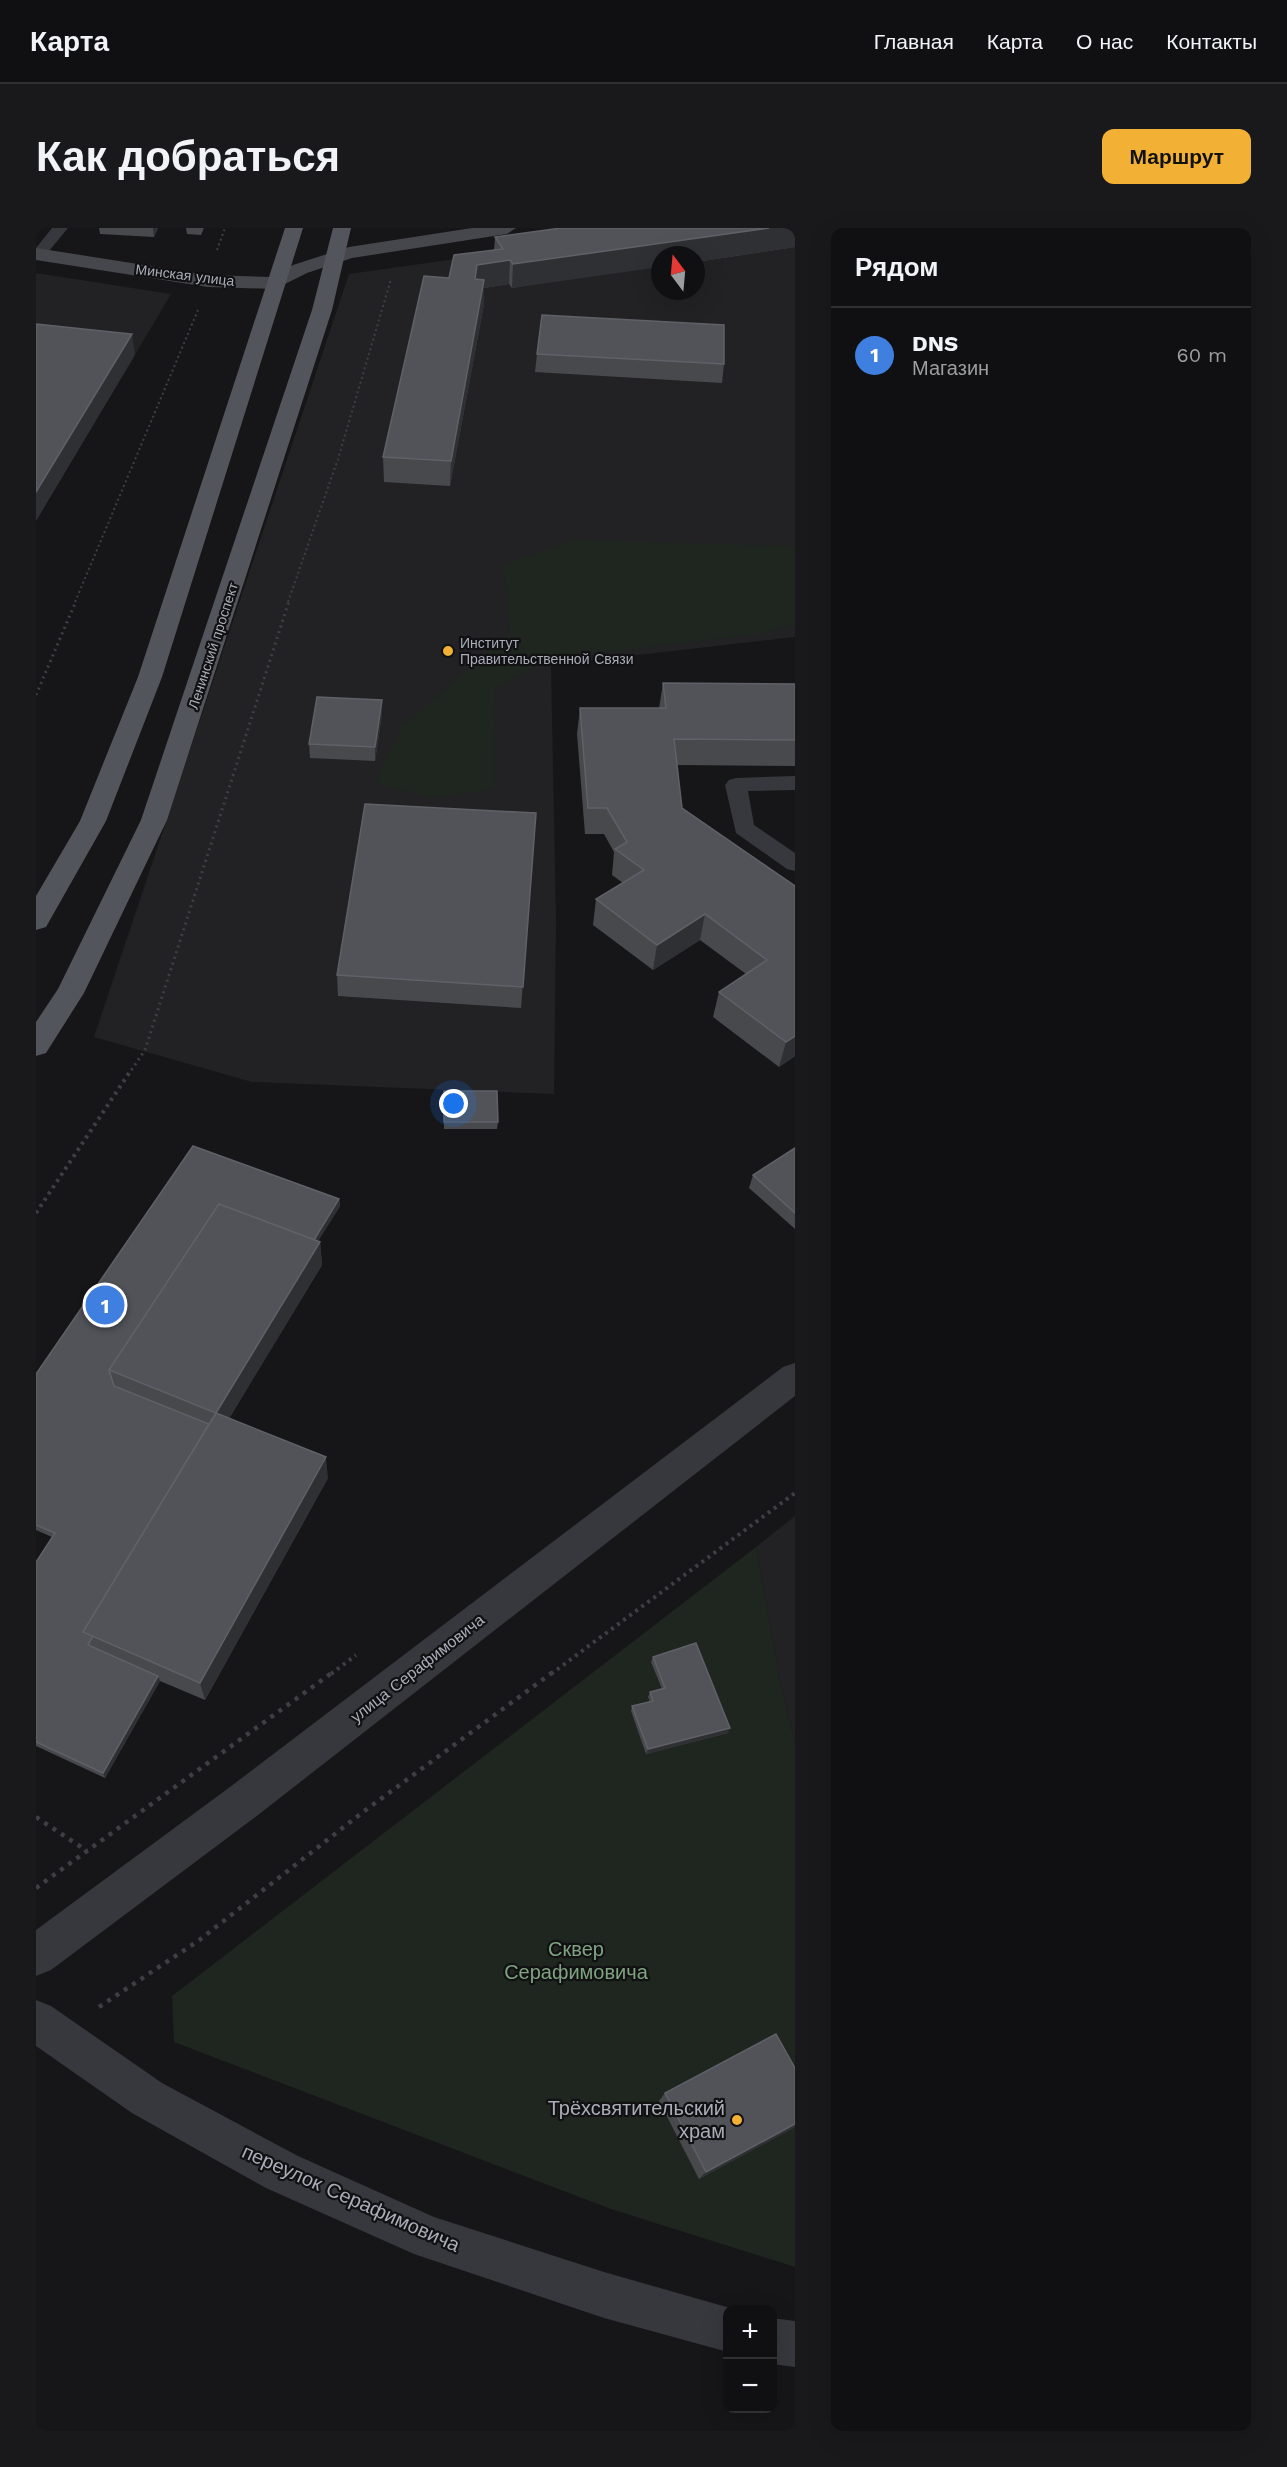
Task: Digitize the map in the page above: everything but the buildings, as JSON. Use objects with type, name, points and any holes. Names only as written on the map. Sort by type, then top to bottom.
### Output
[{"type":"main road","points":[[36,920],[93,821],[150,677],[294,228]]},
{"type":"main road","name":"Ленинский проспект","points":[[36,1045],[69,993],[154,820],[322,310],[333,257],[342,228]]},
{"type":"street","points":[[275,283],[300,269],[333,257],[400,243],[499,229]]},
{"type":"street","name":"Минская улица","points":[[37,254],[208,280],[275,283]]},
{"type":"street","name":"улица Серафимовича","points":[[36,1955],[244,1801],[795,1377]]},
{"type":"street","name":"переулок Серафимовича","points":[[46,2029],[147,2098],[271,2166],[430,2238],[604,2295],[723,2328]]},
{"type":"street","points":[[777,2342],[795,2344]]},
{"type":"lane","points":[[37,254],[60,228]]},
{"type":"lane","points":[[795,783],[736,785],[744,828],[795,864]]},
{"type":"path","points":[[216,254],[225,228]]},
{"type":"path","points":[[36,1213],[145,1050],[276,638],[338,459],[393,271]]},
{"type":"path","points":[[36,695],[200,307]]},
{"type":"path","points":[[46,2029],[198,1941],[363,1812],[795,1493]]},
{"type":"path","points":[[36,1817],[87,1851]]},
{"type":"shaded area","name":"Институт Правительственной Связи","points":[[675,228],[795,228],[795,637],[551,665],[556,920],[554,1094],[252,1082],[94,1037],[349,274]]},
{"type":"shaded area","points":[[36,273],[171,294],[36,521]]},
{"type":"shaded area","points":[[795,1516],[795,1743],[780,1681],[756,1547]]},
{"type":"green space","points":[[573,540],[795,546],[795,624],[759,634],[548,659],[494,690],[495,789],[433,798],[375,784],[401,727],[510,633],[504,564]]},
{"type":"green space","name":"Сквер Серафимовича","points":[[756,1547],[780,1681],[795,1743],[795,2267],[611,2209],[174,2042],[172,1996]]},
{"type":"place","name":"Институт Правительственной Связи","points":[[448,651]]},
{"type":"place","name":"DNS","points":[[105,1305]]},
{"type":"place","name":"Трёхсвятительский храм","points":[[737,2120]]}]
